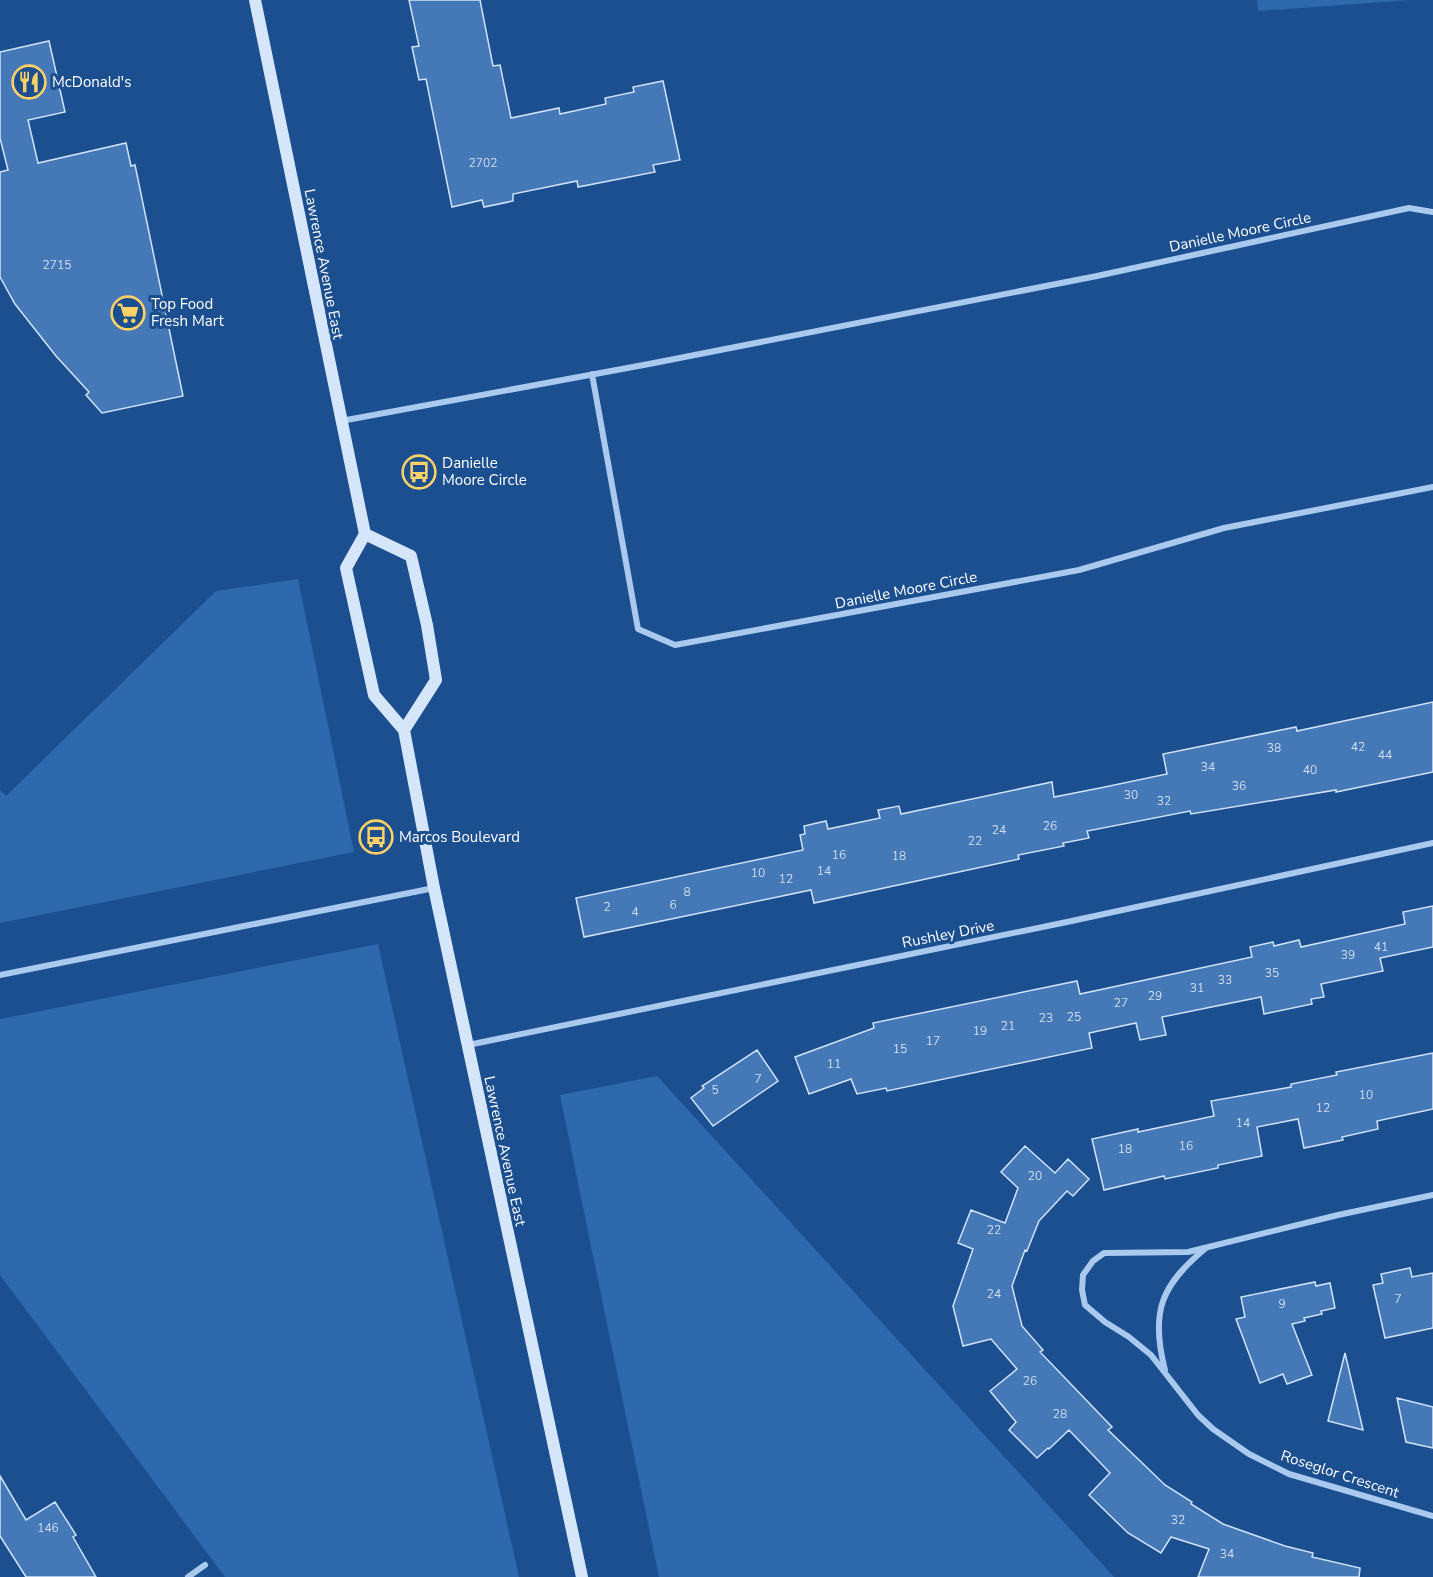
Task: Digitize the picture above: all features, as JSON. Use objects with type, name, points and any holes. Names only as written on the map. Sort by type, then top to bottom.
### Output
[{"type":"main road","name":"Lawrence Avenue East","points":[[255,0],[365,534],[346,568],[374,695],[404,730],[434,888],[582,1577]]},
{"type":"main road","points":[[365,534],[411,556],[427,625],[436,680],[404,730]]},
{"type":"street","name":"Danielle Moore Circle","points":[[340,421],[1097,276],[1409,208],[1433,212]]},
{"type":"street","name":"Danielle Moore Circle","points":[[592,374],[638,629],[675,645],[1079,570],[1224,528],[1433,487]]},
{"type":"street","name":"Rushley Drive","points":[[467,1045],[1067,922],[1433,843]]},
{"type":"street","points":[[0,975],[434,888]]},
{"type":"street","name":"Roseglor Crescent","points":[[1433,1195],[1180,1252],[1104,1253],[1093,1261],[1083,1275],[1082,1290],[1085,1305],[1105,1323],[1129,1337],[1151,1355],[1198,1415],[1213,1430],[1249,1454],[1289,1474],[1433,1516]]},
{"type":"street","name":"Roseglor Crescent","points":[[1166,1373],[1159,1346],[1159,1317],[1167,1290],[1183,1267],[1209,1246]]},
{"type":"street","points":[[188,1577],[205,1565]]},
{"type":"shaded area","points":[[1257,0],[1411,0],[1258,11]]},
{"type":"shaded area","points":[[298,579],[354,852],[0,923],[0,790],[6,796],[216,591]]},
{"type":"shaded area","points":[[378,944],[519,1577],[225,1577],[0,1275],[0,1019]]},
{"type":"shaded area","points":[[657,1076],[1114,1577],[659,1577],[560,1095]]},
{"type":"building","points":[[409,0],[480,0],[493,66],[500,65],[511,118],[559,108],[560,114],[606,104],[605,98],[634,92],[633,87],[663,81],[680,160],[653,165],[655,172],[578,187],[577,181],[513,194],[513,201],[484,207],[482,200],[452,207],[426,79],[419,80],[412,47],[419,46]]},
{"type":"building","points":[[49,41],[65,112],[28,120],[38,163],[126,143],[131,166],[135,165],[183,396],[102,413],[86,395],[89,392],[56,356],[15,304],[0,277],[0,172],[8,170],[0,138],[0,52]]},
{"type":"building","points":[[1433,702],[1433,772],[1336,792],[1336,790],[1191,814],[1190,811],[1087,831],[1089,838],[1063,843],[1064,846],[1018,855],[1019,859],[814,903],[811,890],[584,937],[576,898],[803,850],[800,835],[805,834],[804,826],[826,821],[828,829],[880,818],[878,810],[899,806],[901,814],[1052,782],[1054,797],[1100,788],[1167,774],[1163,754],[1296,727],[1297,731]]},
{"type":"building","points":[[1433,906],[1433,947],[1380,958],[1383,971],[1321,984],[1324,997],[1311,999],[1312,1004],[1264,1014],[1261,997],[1162,1017],[1166,1035],[1140,1040],[1136,1023],[1089,1033],[1092,1048],[887,1091],[886,1088],[857,1094],[851,1079],[809,1094],[795,1057],[874,1028],[873,1023],[1077,981],[1080,994],[1252,957],[1250,947],[1273,942],[1274,946],[1299,940],[1301,947],[1405,924],[1403,912]]},
{"type":"building","points":[[757,1050],[778,1081],[713,1126],[691,1098],[704,1088],[702,1086]]},
{"type":"building","points":[[1433,1053],[1433,1109],[1377,1121],[1378,1129],[1342,1137],[1343,1140],[1304,1148],[1298,1119],[1257,1127],[1262,1156],[1218,1165],[1218,1168],[1165,1179],[1164,1176],[1104,1190],[1092,1139],[1214,1116],[1211,1101],[1291,1087],[1291,1084],[1337,1075],[1336,1072]]},
{"type":"building","points":[[1025,1146],[1055,1173],[1068,1159],[1089,1179],[1073,1196],[1067,1191],[1039,1221],[1027,1251],[1025,1250],[1012,1286],[1022,1326],[1043,1350],[1040,1352],[1112,1427],[1108,1430],[1165,1485],[1192,1502],[1191,1504],[1223,1524],[1285,1546],[1313,1553],[1312,1557],[1360,1568],[1359,1577],[1198,1577],[1209,1549],[1171,1537],[1161,1553],[1128,1533],[1089,1495],[1110,1473],[1069,1430],[1037,1458],[1009,1430],[1016,1422],[990,1391],[1017,1369],[991,1339],[963,1346],[953,1306],[973,1249],[958,1243],[971,1210],[1005,1223],[1018,1188],[1001,1172]]},
{"type":"building","points":[[1410,1268],[1412,1277],[1433,1273],[1433,1328],[1385,1338],[1373,1285],[1383,1283],[1381,1274]]},
{"type":"building","points":[[1315,1282],[1316,1286],[1330,1283],[1335,1308],[1321,1311],[1322,1314],[1304,1318],[1305,1321],[1292,1324],[1312,1375],[1287,1384],[1283,1374],[1260,1383],[1236,1319],[1245,1317],[1241,1297]]},
{"type":"building","points":[[1345,1353],[1363,1430],[1328,1421]]},
{"type":"building","points":[[1397,1398],[1433,1407],[1433,1448],[1406,1442]]},
{"type":"building","points":[[0,1476],[26,1520],[55,1502],[76,1535],[73,1537],[96,1577],[26,1577],[0,1536]]},
{"type":"place","name":"McDonald's","points":[[29,82]]},
{"type":"place","name":"Top Food Fresh Mart","points":[[128,313]]},
{"type":"place","name":"Danielle Moore Circle","points":[[419,472]]},
{"type":"place","name":"Marcos Boulevard","points":[[376,837]]}]
